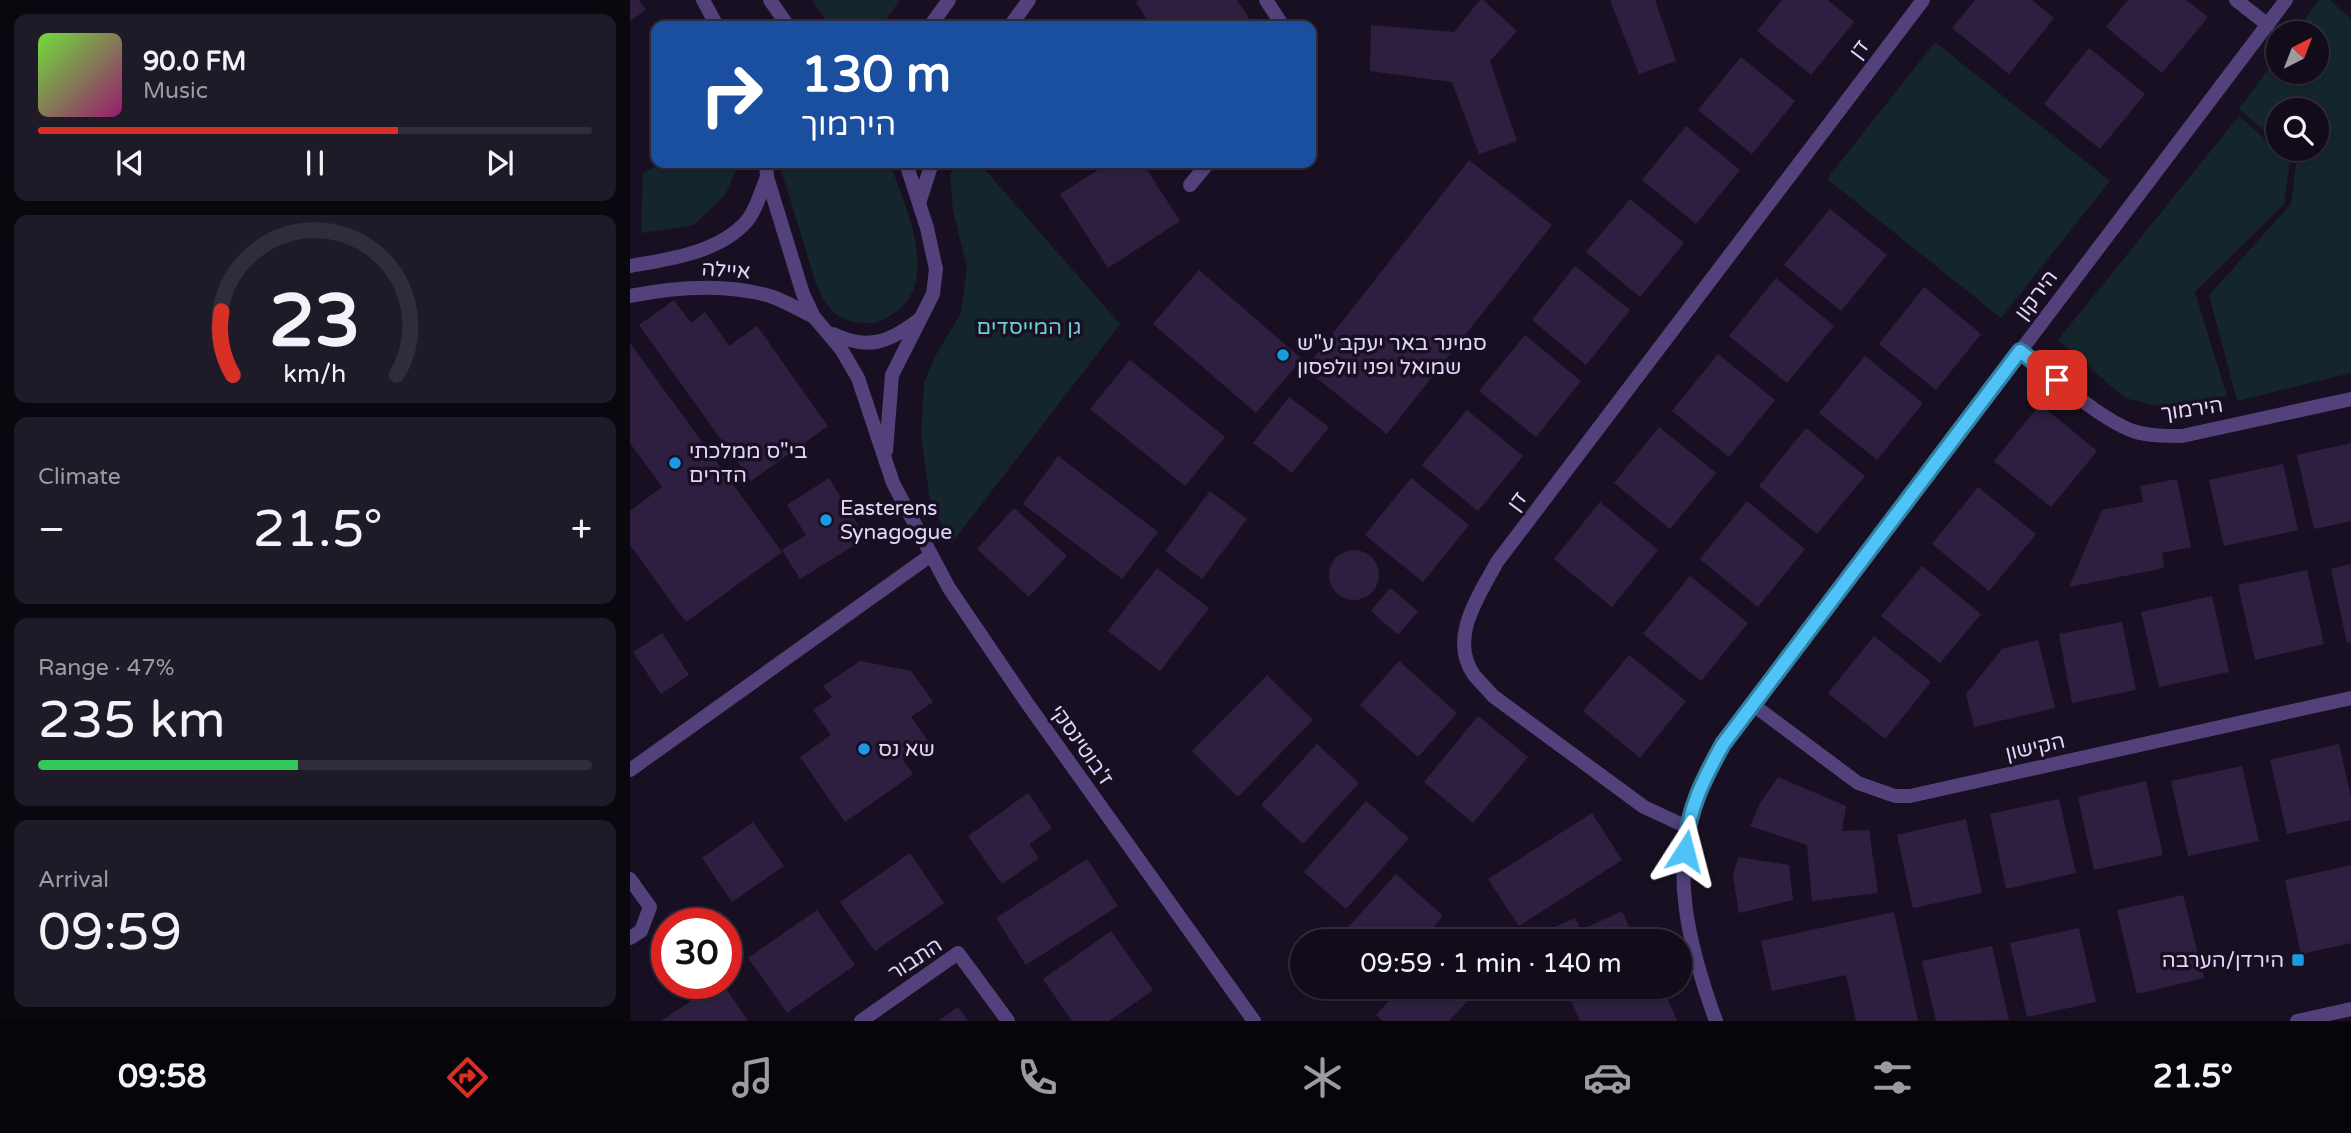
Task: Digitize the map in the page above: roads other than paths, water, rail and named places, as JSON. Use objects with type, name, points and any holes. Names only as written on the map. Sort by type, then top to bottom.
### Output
[{"type":"street","points":[[702,0],[714,21]]},
{"type":"street","points":[[770,0],[785,21]]},
{"type":"street","points":[[934,21],[949,0]]},
{"type":"street","points":[[1014,21],[1029,0]]},
{"type":"street","points":[[1266,0],[1280,21]]},
{"type":"street","name":"דן","points":[[1687,827],[1644,807],[1493,695],[1474,674],[1464,653],[1466,625],[1497,562],[1923,0]]},
{"type":"street","points":[[2236,0],[2266,23]]},
{"type":"street","name":"הירקון","points":[[2271,21],[2286,0]]},
{"type":"street","name":"הירקון","points":[[1687,827],[1698,789],[1723,744],[2266,28]]},
{"type":"street","name":"ז'בוטינסקי","points":[[893,483],[886,447],[892,375],[933,294],[936,269],[908,168]]},
{"type":"street","points":[[919,203],[930,168]]},
{"type":"street","points":[[1190,185],[1204,168]]},
{"type":"street","points":[[767,170],[803,294],[814,317]]},
{"type":"street","name":"איילה","points":[[630,266],[695,253],[724,239],[746,221],[767,170]]},
{"type":"street","name":"איילה","points":[[630,296],[692,289],[740,289],[773,297],[814,317]]},
{"type":"street","name":"ז'בוטינסקי","points":[[814,317],[841,349],[858,377],[893,483],[949,588],[1027,703],[1254,1021]]},
{"type":"street","points":[[825,331],[848,341],[879,343],[902,332],[922,317]]},
{"type":"street","name":"הירמוך","points":[[2020,351],[2113,422],[2134,431],[2158,436],[2182,436],[2351,399]]},
{"type":"street","points":[[630,770],[931,555]]},
{"type":"street","name":"הקישון","points":[[1752,705],[1858,783],[1895,796],[1910,796],[2351,698]]},
{"type":"street","points":[[1687,827],[1683,875],[1689,933],[1698,970],[1716,1021]]},
{"type":"street","points":[[630,879],[650,907],[641,931],[630,938]]},
{"type":"street","name":"התבור","points":[[861,1021],[958,953],[1008,1021]]},
{"type":"street","points":[[2297,1021],[2351,1009]]},
{"type":"place","name":"סמינר באר יעקב ע\"ש שמואל ופני וולפסון","points":[[1283,355]]},
{"type":"place","name":"בי\"ס ממלכתי הדרים","points":[[675,463]]},
{"type":"place","name":"Easterens Synagogue","points":[[826,520]]},
{"type":"place","name":"שא נס","points":[[864,749]]},
{"type":"place","name":"הירדן/הערבה","points":[[2298,960]]},
{"type":"park label","name":"גן המייסדים","points":[[1029,327]]}]
